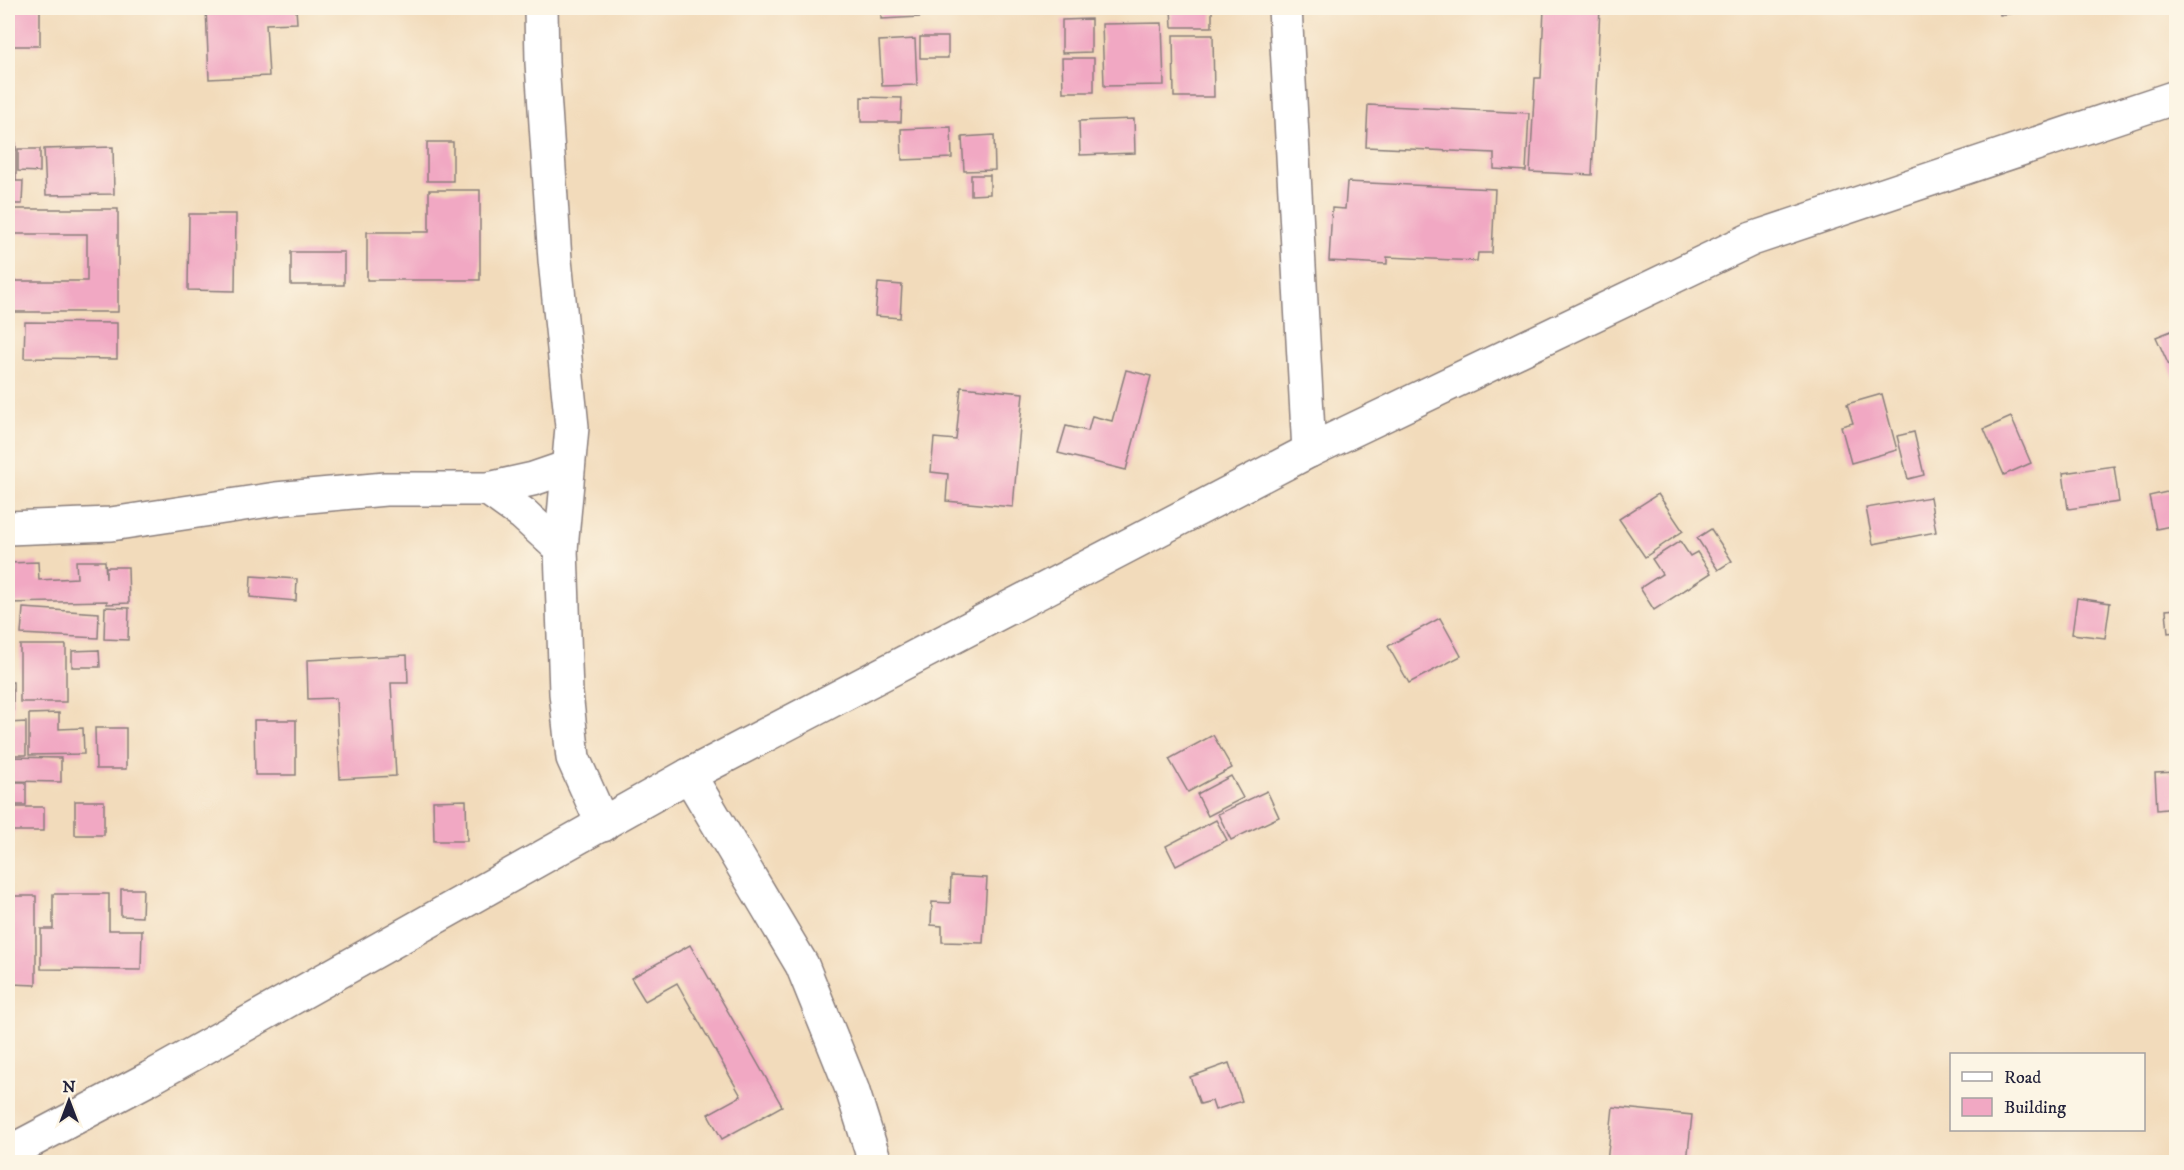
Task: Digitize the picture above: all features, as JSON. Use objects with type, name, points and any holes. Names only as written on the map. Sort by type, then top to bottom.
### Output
[{"type":"street","points":[[541,8],[542,63],[555,260],[572,427],[561,549],[566,693],[573,758],[603,825]]},
{"type":"street","points":[[1285,8],[1309,451]]},
{"type":"street","points":[[8,1153],[150,1078],[689,775],[1309,451],[1752,239],[2176,97]]},
{"type":"street","points":[[8,528],[111,524],[276,499],[385,489],[488,489],[533,479],[568,467]]},
{"type":"street","points":[[488,489],[523,514],[561,549]]},
{"type":"street","points":[[689,775],[802,965],[852,1089],[875,1162]]},
{"type":"building","points":[[9,8],[40,8],[40,46],[10,46]]},
{"type":"building","points":[[206,8],[296,8],[297,23],[266,24],[269,76],[209,79]]},
{"type":"building","points":[[881,8],[920,8],[920,17],[881,19]]},
{"type":"building","points":[[1171,8],[1212,8],[1212,27],[1172,27]]},
{"type":"building","points":[[1544,8],[1600,8],[1592,175],[1530,172],[1535,78],[1541,78]]},
{"type":"building","points":[[1999,8],[2042,8],[2043,9],[2000,15]]},
{"type":"building","points":[[1091,19],[1091,52],[1062,53],[1062,20]]},
{"type":"building","points":[[1162,23],[1164,85],[1104,86],[1102,24]]},
{"type":"building","points":[[1173,35],[1213,35],[1214,97],[1174,97]]},
{"type":"building","points":[[920,37],[948,37],[948,58],[920,58]]},
{"type":"building","points":[[915,39],[917,85],[882,86],[879,41]]},
{"type":"building","points":[[1062,58],[1094,58],[1094,92],[1063,92]]},
{"type":"building","points":[[861,97],[902,98],[901,122],[861,122]]},
{"type":"building","points":[[1368,105],[1529,113],[1526,171],[1494,169],[1494,153],[1366,147]]},
{"type":"building","points":[[1134,119],[1135,153],[1080,155],[1079,121]]},
{"type":"building","points":[[951,127],[952,158],[902,160],[901,129]]},
{"type":"building","points":[[994,135],[995,170],[964,171],[962,137]]},
{"type":"building","points":[[427,142],[453,142],[453,181],[427,181]]},
{"type":"building","points":[[8,143],[16,143],[16,181],[23,181],[22,204],[8,204]]},
{"type":"building","points":[[113,147],[114,194],[46,195],[44,149]]},
{"type":"building","points":[[18,149],[40,149],[40,172],[18,171]]},
{"type":"building","points":[[971,175],[990,175],[990,194],[971,195]]},
{"type":"building","points":[[1347,182],[1495,189],[1492,253],[1478,253],[1477,261],[1387,257],[1387,264],[1329,261],[1332,208],[1345,209]]},
{"type":"building","points":[[429,190],[480,190],[480,280],[367,280],[367,232],[429,232]]},
{"type":"building","points":[[8,209],[118,209],[118,312],[8,312]],"holes":[[[14,234],[87,234],[87,281],[14,281]]]},
{"type":"building","points":[[189,214],[236,214],[235,291],[188,290]]},
{"type":"building","points":[[291,252],[344,252],[344,285],[291,285]]},
{"type":"building","points":[[878,283],[902,285],[900,318],[875,316]]},
{"type":"building","points":[[25,322],[117,323],[117,359],[24,358]]},
{"type":"building","points":[[2176,329],[2176,378],[2175,379],[2156,337]]},
{"type":"building","points":[[1126,370],[1151,376],[1126,470],[1058,453],[1066,426],[1088,431],[1092,416],[1112,421]]},
{"type":"building","points":[[961,387],[1023,393],[1013,507],[946,501],[948,474],[931,472],[934,438],[956,440]]},
{"type":"building","points":[[1882,394],[1897,450],[1851,463],[1841,426],[1853,423],[1847,404]]},
{"type":"building","points":[[2011,417],[2031,463],[2004,475],[1984,429]]},
{"type":"building","points":[[1914,432],[1924,475],[1908,479],[1897,436]]},
{"type":"building","points":[[2114,466],[2119,502],[2068,509],[2063,473]]},
{"type":"building","points":[[2176,490],[2176,525],[2156,529],[2149,496]]},
{"type":"building","points":[[1658,494],[1683,531],[1645,557],[1619,519]]},
{"type":"building","points":[[1930,497],[1936,532],[1873,544],[1866,508]]},
{"type":"building","points":[[1711,529],[1732,561],[1718,570],[1697,538]]},
{"type":"building","points":[[1680,541],[1690,556],[1697,552],[1711,573],[1654,610],[1640,588],[1662,574],[1652,559]]},
{"type":"building","points":[[76,561],[105,561],[106,579],[106,567],[128,567],[129,603],[107,604],[107,601],[8,603],[8,563],[38,562],[39,580],[77,578]]},
{"type":"building","points":[[251,576],[297,579],[296,601],[250,597]]},
{"type":"building","points":[[2077,598],[2110,603],[2105,638],[2072,634]]},
{"type":"building","points":[[8,605],[14,605],[12,640],[8,639]]},
{"type":"building","points":[[105,607],[129,608],[128,640],[104,639]]},
{"type":"building","points":[[23,608],[99,613],[98,638],[21,634]]},
{"type":"building","points":[[2176,609],[2176,632],[2168,633],[2166,610]]},
{"type":"building","points":[[1440,618],[1461,656],[1409,683],[1388,646]]},
{"type":"building","points":[[20,645],[66,645],[66,702],[20,702]]},
{"type":"building","points":[[99,650],[100,667],[72,667],[72,651]]},
{"type":"building","points":[[407,655],[408,683],[391,683],[396,776],[340,779],[336,698],[308,699],[307,660]]},
{"type":"building","points":[[8,682],[13,682],[13,720],[8,720]]},
{"type":"building","points":[[59,713],[59,729],[83,728],[84,754],[29,755],[29,714]]},
{"type":"building","points":[[254,720],[296,720],[296,775],[255,775]]},
{"type":"building","points":[[26,722],[26,755],[8,755],[8,723]]},
{"type":"building","points":[[95,728],[126,728],[126,769],[96,769]]},
{"type":"building","points":[[1213,735],[1232,768],[1188,792],[1169,759]]},
{"type":"building","points":[[8,757],[61,758],[61,782],[8,781]]},
{"type":"building","points":[[2176,772],[2176,808],[2157,810],[2155,773]]},
{"type":"building","points":[[1231,776],[1243,798],[1208,816],[1197,794]]},
{"type":"building","points":[[8,782],[26,782],[26,805],[8,805]]},
{"type":"building","points":[[1267,791],[1279,817],[1231,840],[1218,814]]},
{"type":"building","points":[[466,800],[467,841],[434,841],[433,801]]},
{"type":"building","points":[[75,801],[104,801],[104,835],[75,835]]},
{"type":"building","points":[[8,807],[44,807],[44,831],[8,831]]},
{"type":"building","points":[[1216,820],[1227,840],[1176,866],[1166,846]]},
{"type":"building","points":[[951,876],[987,878],[983,943],[942,942],[942,926],[931,925],[932,902],[950,903]]},
{"type":"building","points":[[121,889],[143,889],[142,917],[121,916]]},
{"type":"building","points":[[53,894],[109,894],[109,930],[142,930],[141,970],[41,969],[41,929],[53,929]]},
{"type":"building","points":[[8,896],[36,896],[36,985],[11,984],[11,968],[8,968]]},
{"type":"building","points":[[690,945],[782,1106],[722,1139],[708,1114],[741,1096],[677,983],[645,1001],[631,978]]},
{"type":"building","points":[[1229,1063],[1242,1101],[1215,1110],[1212,1101],[1200,1104],[1190,1077]]},
{"type":"building","points":[[1613,1107],[1692,1115],[1687,1162],[1607,1162]]}]
